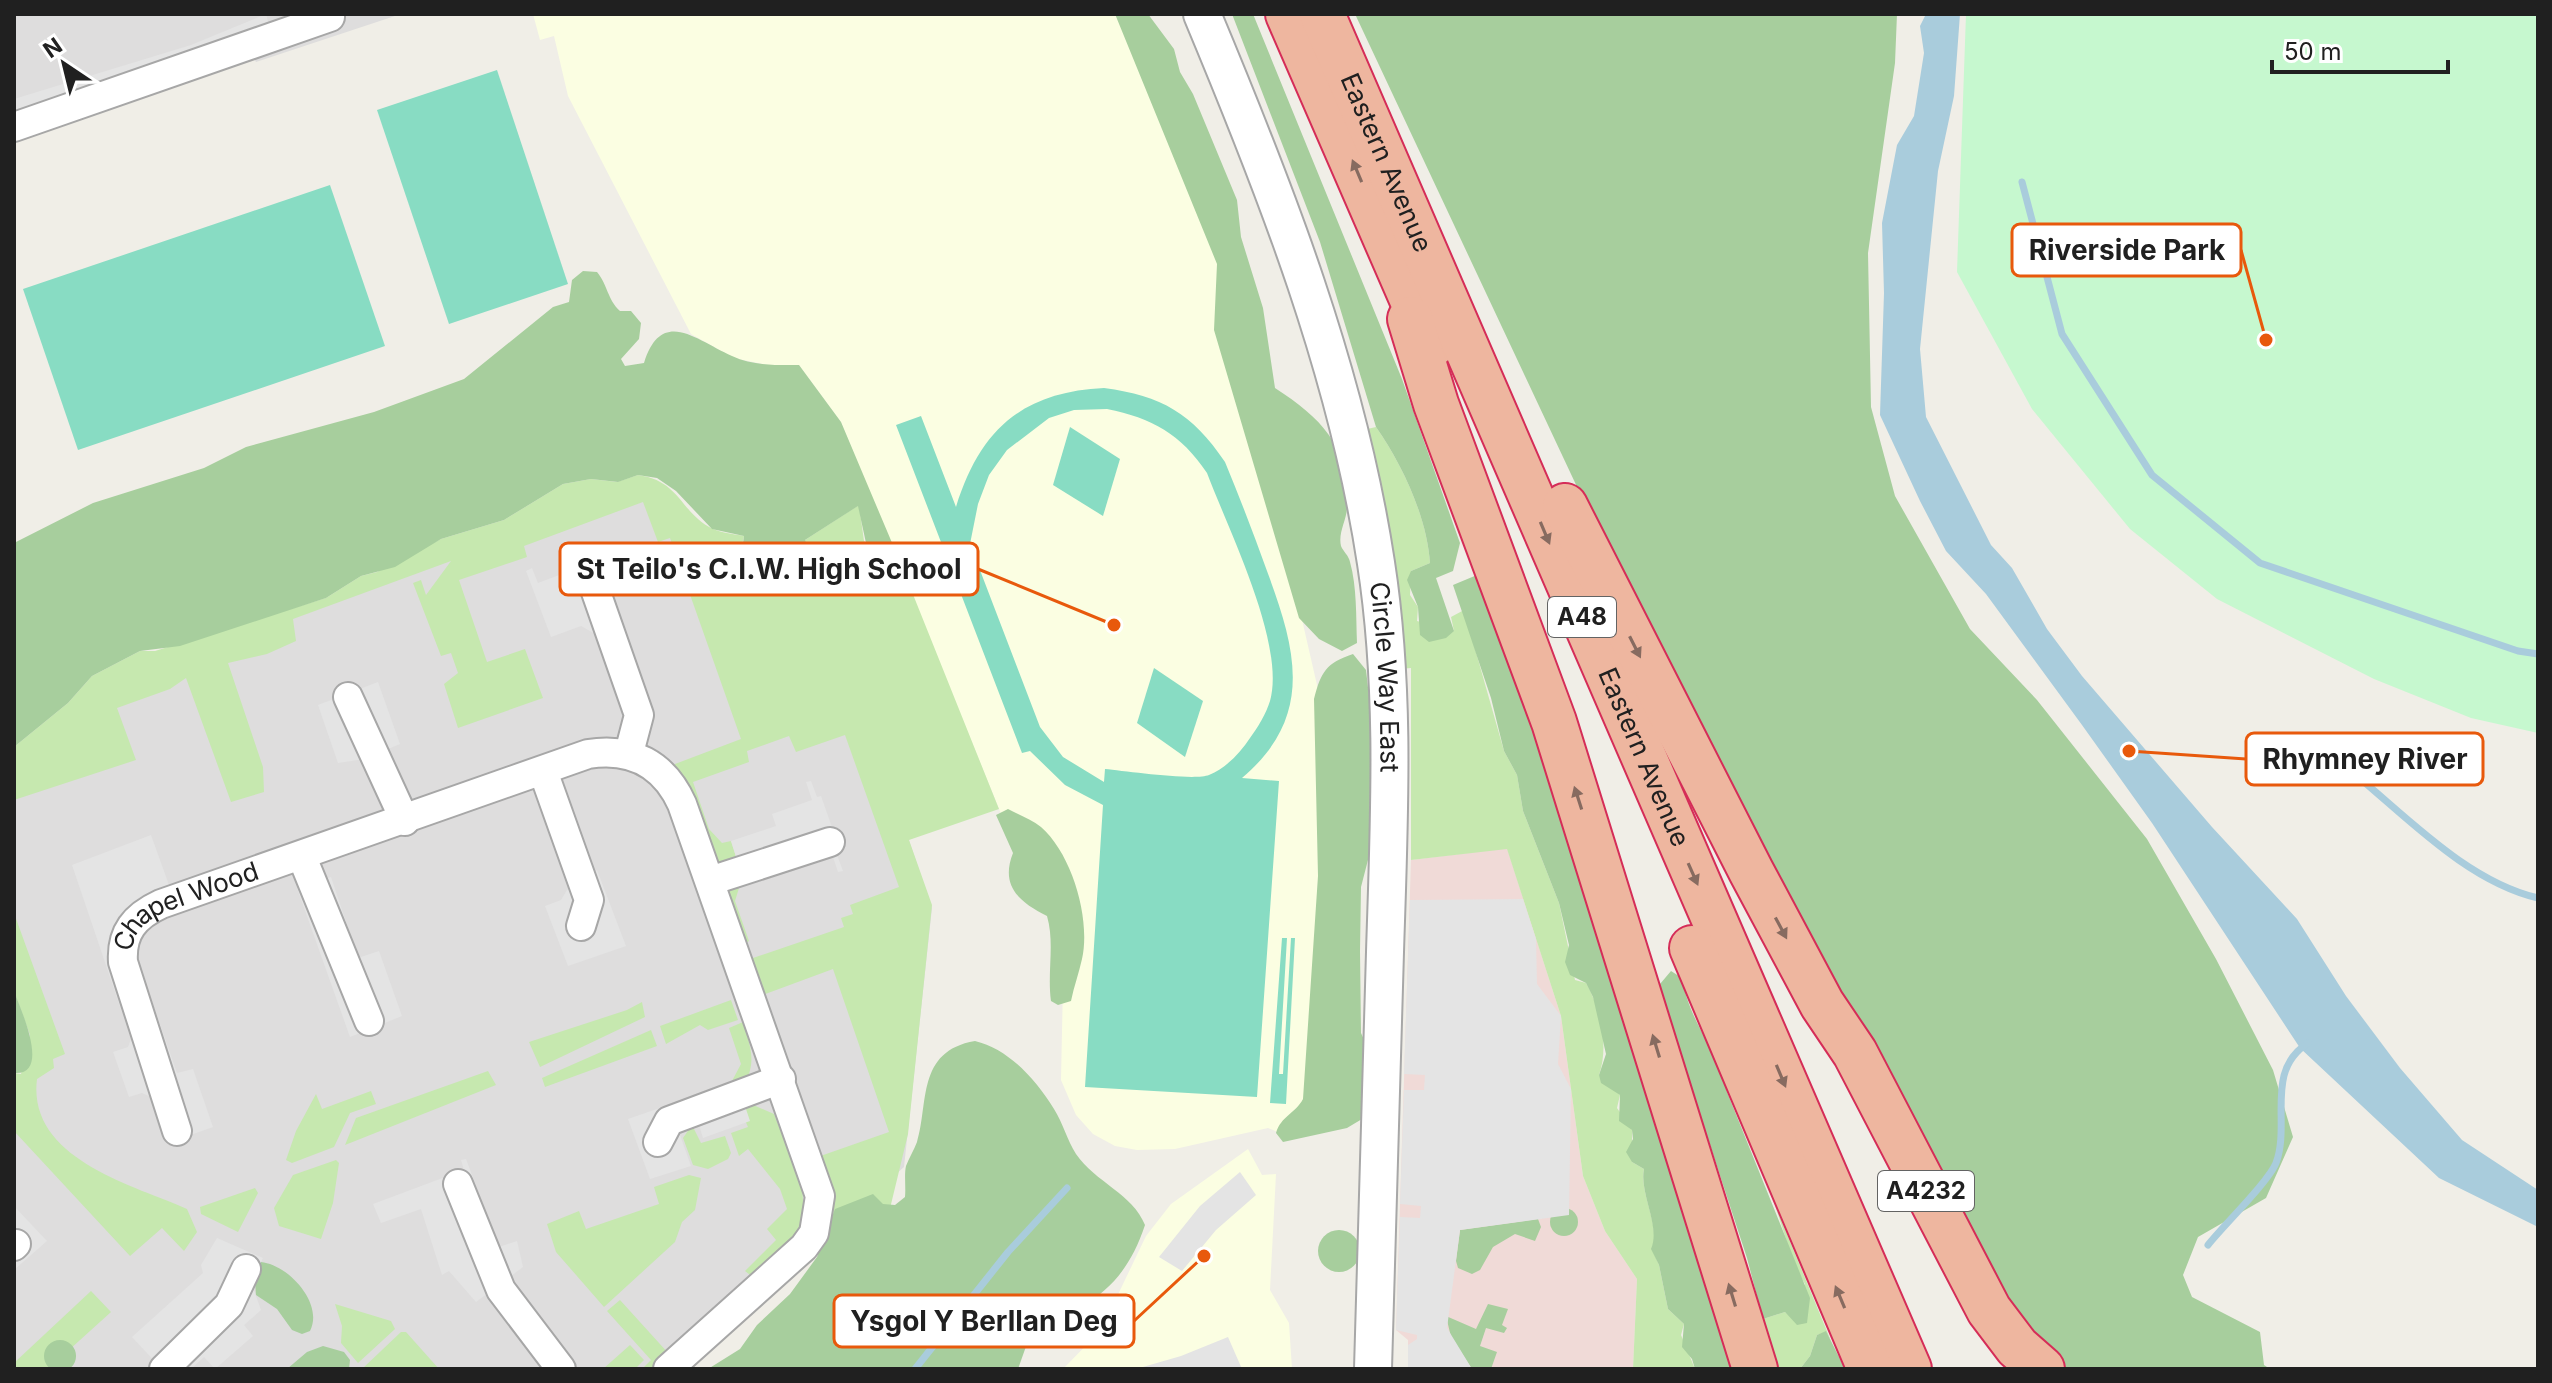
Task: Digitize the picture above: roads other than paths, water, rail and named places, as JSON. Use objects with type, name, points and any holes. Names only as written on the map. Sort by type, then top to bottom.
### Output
[{"type":"highway","name":"Eastern Avenue","points":[[1288,14],[1402,236],[1909,1369]]},
{"type":"highway","name":"Eastern Avenue","points":[[1322,14],[1402,236],[1870,1369]]},
{"type":"highway","name":"A48","points":[[1402,236],[1499,370],[1599,578],[1822,1004],[1842,1057],[1962,1291],[1985,1332],[2017,1369]]},
{"type":"highway","name":"A48","points":[[1402,236],[1436,404],[1559,737],[1755,1369]]},
{"type":"highway","name":"A4232","points":[[1822,1004],[1855,1053],[1989,1310],[2017,1347],[2042,1369]]},
{"type":"street","name":"Circle Way East","points":[[1202,14],[1292,239],[1350,433],[1377,564],[1388,670],[1390,779],[1373,1369]]},
{"type":"street","points":[[14,127],[333,15]]},
{"type":"street","points":[[590,575],[639,715],[629,753],[656,768],[676,789],[820,1196],[814,1233],[787,1263],[668,1369]]},
{"type":"street","points":[[348,697],[405,821]]},
{"type":"street","name":"Chapel Wood","points":[[177,1131],[123,962],[127,932],[134,919],[153,908],[588,754],[629,753]]},
{"type":"street","points":[[543,771],[589,900],[581,926]]},
{"type":"street","points":[[710,881],[830,842]]},
{"type":"street","name":"Chapel Wood","points":[[302,857],[369,1021]]},
{"type":"street","points":[[658,1142],[669,1121],[781,1079]]},
{"type":"street","points":[[458,1184],[501,1290],[561,1369]]},
{"type":"street","points":[[164,1369],[229,1305],[246,1269]]},
{"type":"water","points":[[1926,14],[1960,14],[1954,96],[1938,171],[1920,349],[1926,417],[1991,545],[2012,568],[2047,629],[2082,676],[2212,827],[2297,919],[2346,996],[2400,1068],[2462,1140],[2538,1190],[2538,1227],[2439,1178],[2300,1048],[2152,823],[1986,594],[1946,551],[1920,501],[1880,415],[1884,293],[1882,223],[1897,145],[1914,116],[1924,53],[1920,26]]},
{"type":"waterway","points":[[2022,182],[2062,334],[2152,475],[2260,563],[2518,651],[2538,654]]},
{"type":"waterway","points":[[2357,776],[2464,864],[2513,890],[2538,898]]},
{"type":"waterway","points":[[2208,1245],[2276,1163],[2280,1148],[2282,1083],[2295,1055],[2308,1043]]},
{"type":"waterway","points":[[915,1369],[1008,1252],[1067,1188]]},
{"type":"place","name":"Riverside Park","points":[[2266,340]]},
{"type":"place","name":"St Teilo's C.I.W. High School","points":[[1114,625]]},
{"type":"place","name":"Rhymney River","points":[[2129,751]]},
{"type":"place","name":"Ysgol Y Berllan Deg","points":[[1204,1256]]}]
